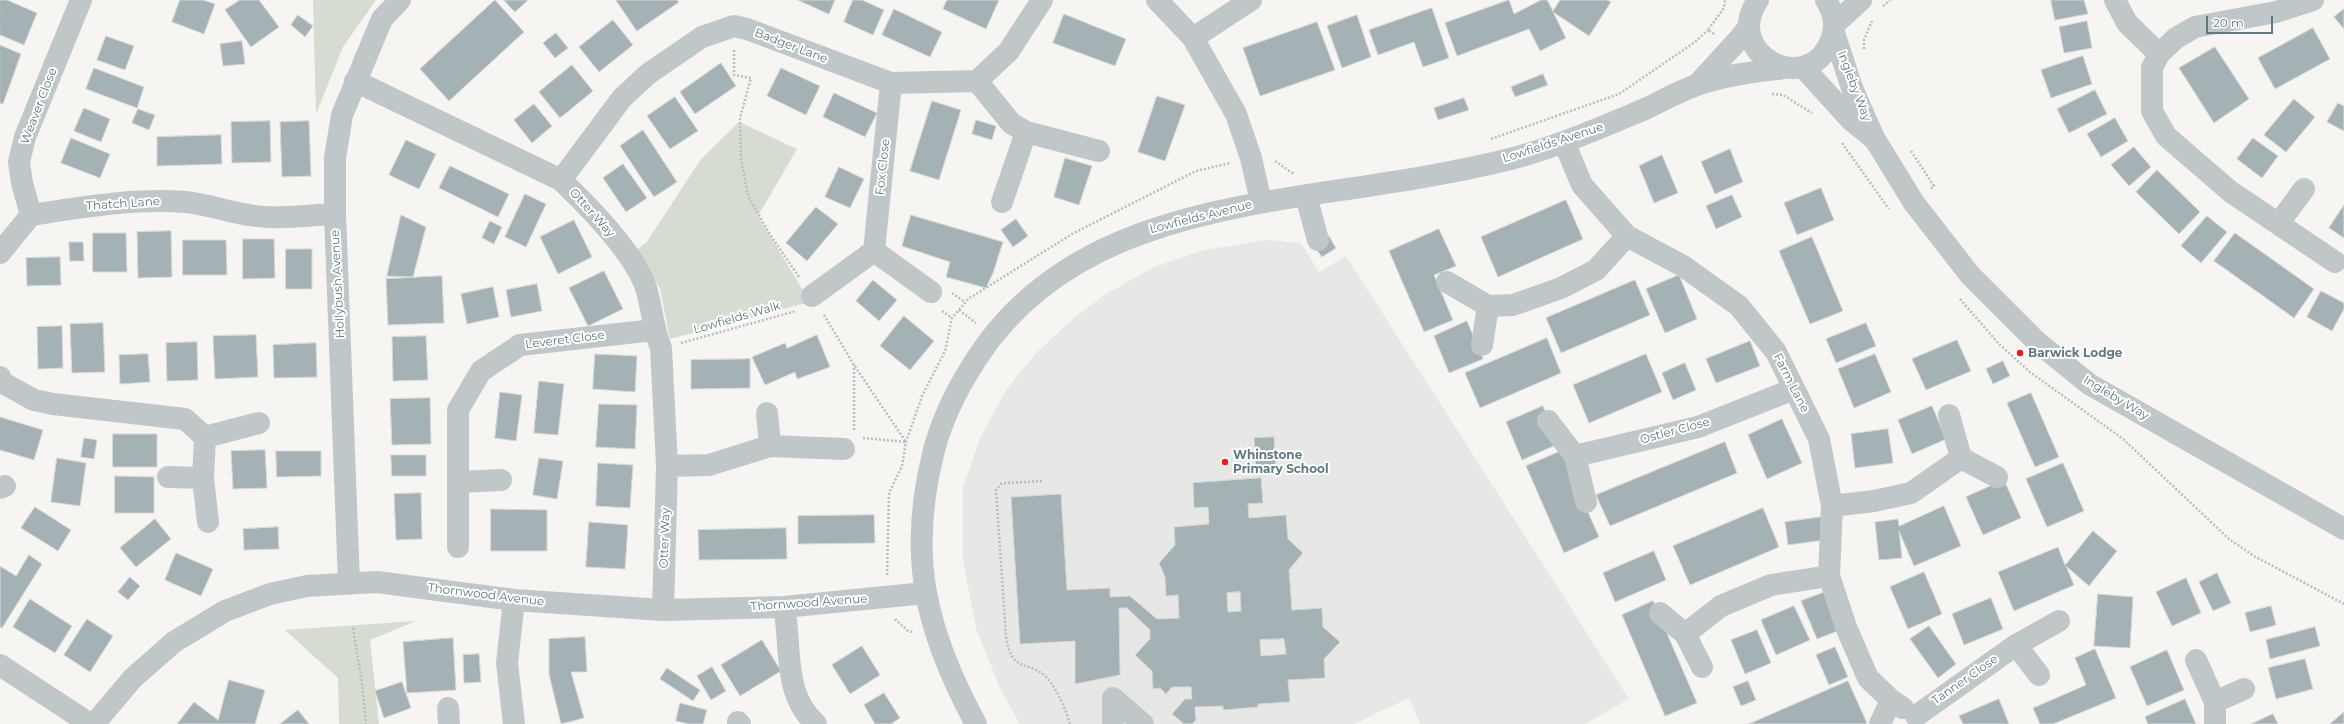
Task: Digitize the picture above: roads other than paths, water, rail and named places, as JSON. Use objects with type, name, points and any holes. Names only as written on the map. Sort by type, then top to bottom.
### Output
[{"type":"street","name":"Weaver Close","points":[[31,215],[22,183],[19,162],[25,137],[81,0]]},
{"type":"street","name":"Hollybush Avenue","points":[[349,582],[334,214],[335,158],[342,115],[355,81],[382,19],[400,0]]},
{"type":"street","points":[[1042,0],[1009,51],[977,81],[1011,123],[1026,132],[1099,151]]},
{"type":"street","points":[[1157,0],[1193,38],[1236,114],[1251,158],[1261,202]]},
{"type":"street","points":[[1193,38],[1251,0]]},
{"type":"street","name":"Ingleby Way","points":[[1826,0],[1831,10],[1834,28],[1852,88],[1874,138],[1914,203],[1970,275],[2036,341],[2089,384],[2344,529]]},
{"type":"street","points":[[2115,0],[2127,22],[2159,54]]},
{"type":"street","points":[[2313,0],[2276,12],[2195,27],[2176,38],[2159,54],[2152,68],[2152,111],[2166,136],[2231,192],[2336,262]]},
{"type":"street","points":[[1752,9],[1751,40],[1759,53],[1770,63],[1793,67],[1821,56],[1828,48],[1834,28],[1872,8]]},
{"type":"street","name":"Lowfields Avenue","points":[[1698,84],[1740,38],[1752,9]]},
{"type":"street","name":"Badger Lane","points":[[561,180],[622,98],[648,74],[702,37],[734,26],[747,29],[891,83],[977,81]]},
{"type":"street","name":"Ingleby Way","points":[[1793,67],[1851,120],[1874,138]]},
{"type":"street","name":"Lowfields Avenue","points":[[976,724],[955,685],[937,642],[925,593],[921,548],[921,515],[931,463],[946,412],[960,384],[992,335],[1019,306],[1057,275],[1095,252],[1141,232],[1182,219],[1261,202],[1302,186],[1406,179],[1514,158],[1564,142],[1698,84],[1748,73],[1793,67]]},
{"type":"street","name":"Otter Way","points":[[355,81],[561,180],[586,204],[627,255],[646,288],[658,339],[668,466],[662,610]]},
{"type":"street","name":"Fox Close","points":[[874,251],[891,83]]},
{"type":"street","points":[[1002,202],[1026,132]]},
{"type":"street","name":"Farm Lane","points":[[1564,142],[1582,185],[1627,236],[1683,266],[1739,306],[1776,352],[1819,439],[1832,506],[1829,576],[1846,627],[1868,678],[1890,700],[1919,720]]},
{"type":"street","points":[[1302,186],[1318,240]]},
{"type":"street","points":[[2279,223],[2304,189]]},
{"type":"street","name":"Thatch Lane","points":[[31,215],[144,200],[188,202],[250,215],[296,216],[334,214]]},
{"type":"street","points":[[0,254],[31,215]]},
{"type":"street","points":[[1447,282],[1488,306],[1513,305],[1561,288],[1596,270],[1627,236]]},
{"type":"street","points":[[815,300],[874,251],[931,292]]},
{"type":"street","points":[[1482,345],[1488,306]]},
{"type":"street","name":"Leveret Close","points":[[458,547],[460,482],[458,410],[481,371],[520,346],[658,339]]},
{"type":"street","points":[[0,381],[34,400],[53,404],[185,419],[205,437]]},
{"type":"street","name":"Ostler Close","points":[[1576,456],[1698,427],[1794,388]]},
{"type":"street","points":[[768,413],[770,446]]},
{"type":"street","points":[[1949,415],[1961,458],[1997,477]]},
{"type":"street","points":[[1548,421],[1576,456],[1586,502]]},
{"type":"street","points":[[205,437],[259,423]]},
{"type":"street","points":[[205,437],[203,478],[208,522]]},
{"type":"street","points":[[668,466],[709,465],[770,446],[853,442]]},
{"type":"street","points":[[1832,506],[1874,501],[1911,492],[1961,458]]},
{"type":"street","points":[[168,477],[203,478]]},
{"type":"street","points":[[460,482],[501,480]]},
{"type":"street","points":[[1685,634],[1721,606],[1735,600],[1771,586],[1829,576]]},
{"type":"street","name":"Thornwood Avenue","points":[[94,724],[133,678],[174,642],[225,611],[270,594],[307,586],[349,582],[377,582],[514,600],[662,610],[784,607],[889,598],[925,593]]},
{"type":"street","points":[[514,600],[507,663],[514,724]]},
{"type":"street","points":[[784,607],[789,629],[789,674],[795,694],[808,722]]},
{"type":"street","points":[[1660,613],[1685,634],[1702,667]]},
{"type":"street","name":"Tanner Close","points":[[1919,720],[2016,645],[2059,621]]},
{"type":"street","points":[[2016,645],[2039,675]]},
{"type":"street","points":[[2196,660],[2215,702],[2215,724]]},
{"type":"street","points":[[0,665],[90,724]]},
{"type":"street","points":[[2215,702],[2244,689]]},
{"type":"street","points":[[1113,724],[1113,698],[1144,724]]},
{"type":"street","points":[[1880,724],[1890,700]]},
{"type":"place","name":"Barwick Lodge","points":[[2020,353]]},
{"type":"place","name":"Whinstone Primary School","points":[[1225,462]]}]
